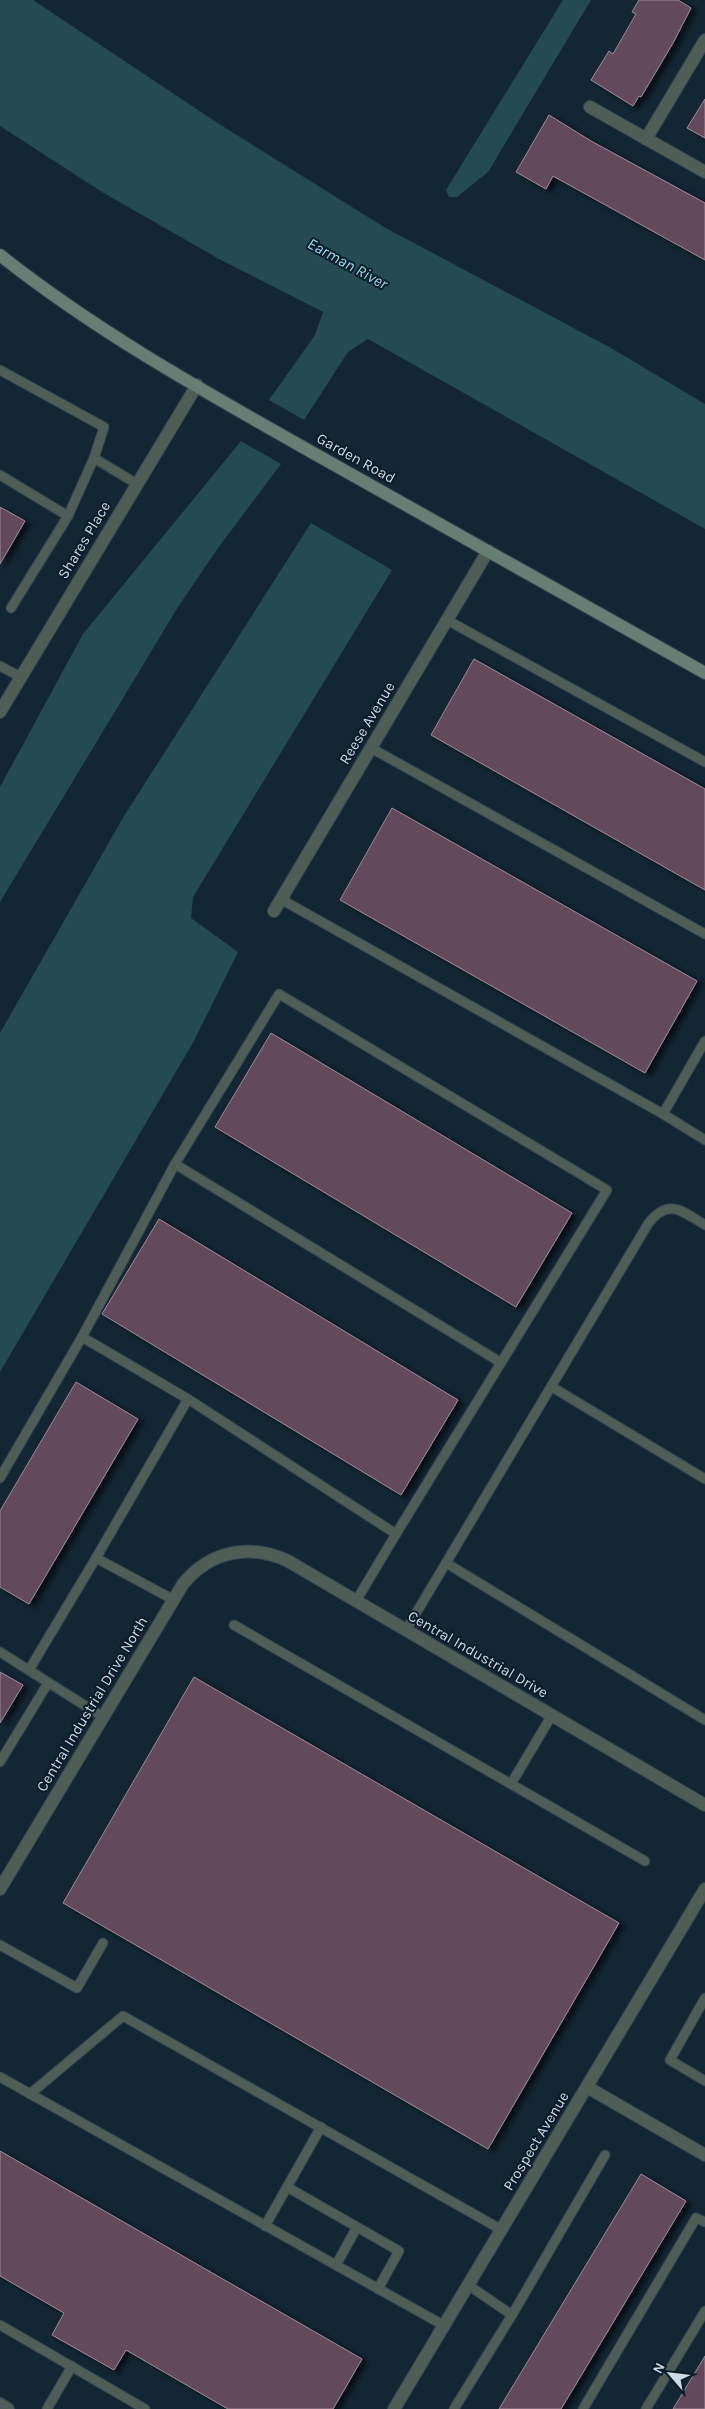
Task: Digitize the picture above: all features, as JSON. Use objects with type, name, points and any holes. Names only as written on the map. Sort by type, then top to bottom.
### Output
[{"type":"street","points":[[646,139],[705,40]]},
{"type":"street","points":[[590,107],[705,172]]},
{"type":"street","name":"Garden Road","points":[[0,255],[40,287],[99,327],[196,385],[705,673]]},
{"type":"street","name":"Shares Place","points":[[0,712],[196,385]]},
{"type":"street","name":"Reese Avenue","points":[[274,911],[488,551]]},
{"type":"street","name":"Central Industrial Drive","points":[[228,1553],[247,1550],[275,1555],[705,1805]]},
{"type":"street","name":"Central Industrial Drive North","points":[[0,1889],[192,1573],[209,1561],[228,1553]]},
{"type":"street","name":"Prospect Avenue","points":[[394,2409],[705,1888]]},
{"type":"street","points":[[587,2086],[705,2155]]},
{"type":"street","points":[[0,2404],[8,2409]]},
{"type":"lane","points":[[0,370],[104,427],[94,458],[68,516],[11,608]]},
{"type":"lane","points":[[94,458],[137,484]]},
{"type":"lane","points":[[0,475],[68,516]]},
{"type":"lane","points":[[447,620],[705,762]]},
{"type":"lane","points":[[0,666],[21,677]]},
{"type":"lane","points":[[371,748],[705,934]]},
{"type":"lane","points":[[284,894],[286,902],[663,1114],[705,1140]]},
{"type":"lane","points":[[0,1478],[82,1337],[175,1164],[279,994],[607,1190],[500,1362],[356,1601]]},
{"type":"lane","points":[[663,1114],[705,1042]]},
{"type":"lane","points":[[175,1164],[500,1362]]},
{"type":"lane","points":[[406,1630],[648,1224],[663,1209],[674,1208],[705,1225]]},
{"type":"lane","points":[[82,1337],[188,1399],[396,1534]]},
{"type":"lane","points":[[552,1387],[705,1479]]},
{"type":"lane","points":[[29,1670],[188,1399]]},
{"type":"lane","points":[[96,1558],[174,1600]]},
{"type":"lane","points":[[446,1563],[705,1720]]},
{"type":"lane","points":[[234,1625],[645,1861]]},
{"type":"lane","points":[[0,1652],[103,1717]]},
{"type":"lane","points":[[0,1762],[48,1683]]},
{"type":"lane","points":[[512,1784],[552,1715]]},
{"type":"lane","points":[[0,1945],[77,1988],[103,1943]]},
{"type":"lane","points":[[705,1998],[670,2060],[705,2081]]},
{"type":"lane","points":[[30,2094],[123,2016],[502,2230]]},
{"type":"lane","points":[[0,2077],[443,2325]]},
{"type":"lane","points":[[265,2226],[321,2127]]},
{"type":"lane","points":[[454,2409],[512,2315],[605,2155]]},
{"type":"lane","points":[[287,2187],[399,2251],[378,2289]]},
{"type":"lane","points":[[583,2409],[696,2218],[705,2222]]},
{"type":"lane","points":[[336,2265],[357,2227]]},
{"type":"lane","points":[[468,2285],[512,2315]]},
{"type":"lane","points":[[646,2409],[705,2310]]},
{"type":"lane","points":[[0,2325],[145,2409]]},
{"type":"lane","points":[[47,2409],[72,2366]]},
{"type":"water","name":"Earman River","points":[[0,0],[33,0],[213,120],[384,227],[611,348],[705,404],[705,529],[368,339],[348,352],[304,420],[269,400],[315,335],[323,312],[219,259],[102,192],[0,126]]},
{"type":"water","points":[[563,0],[591,0],[488,172],[457,197],[449,197],[446,190]]},
{"type":"water","points":[[241,441],[281,464],[218,548],[178,607],[0,902],[0,787],[83,634]]},
{"type":"water","points":[[311,523],[392,570],[193,897],[191,918],[238,952],[194,1041],[0,1372],[0,1033],[124,816]]},
{"type":"building","points":[[639,0],[678,0],[691,8],[673,43],[641,97],[639,96],[633,106],[591,80],[609,51],[613,54],[636,14],[632,12]]},
{"type":"building","points":[[705,99],[705,138],[687,128]]},
{"type":"building","points":[[549,115],[591,141],[705,203],[705,260],[553,176],[546,189],[516,172]]},
{"type":"building","points":[[0,507],[25,521],[0,564]]},
{"type":"building","points":[[474,659],[705,789],[705,890],[431,735]]},
{"type":"building","points":[[392,808],[697,981],[645,1073],[340,900]]},
{"type":"building","points":[[271,1033],[572,1213],[516,1307],[215,1127]]},
{"type":"building","points":[[159,1219],[458,1400],[401,1495],[102,1314]]},
{"type":"building","points":[[76,1382],[138,1419],[29,1604],[0,1587],[0,1511]]},
{"type":"building","points":[[0,1672],[23,1685],[0,1723]]},
{"type":"building","points":[[194,1677],[619,1923],[488,2149],[63,1903]]},
{"type":"building","points":[[0,2151],[362,2359],[333,2409],[228,2409],[126,2350],[114,2370],[52,2335],[64,2313],[0,2276]]},
{"type":"building","points":[[641,2174],[686,2201],[561,2409],[499,2409]]},
{"type":"building","points":[[705,2356],[705,2409],[673,2409]]}]
